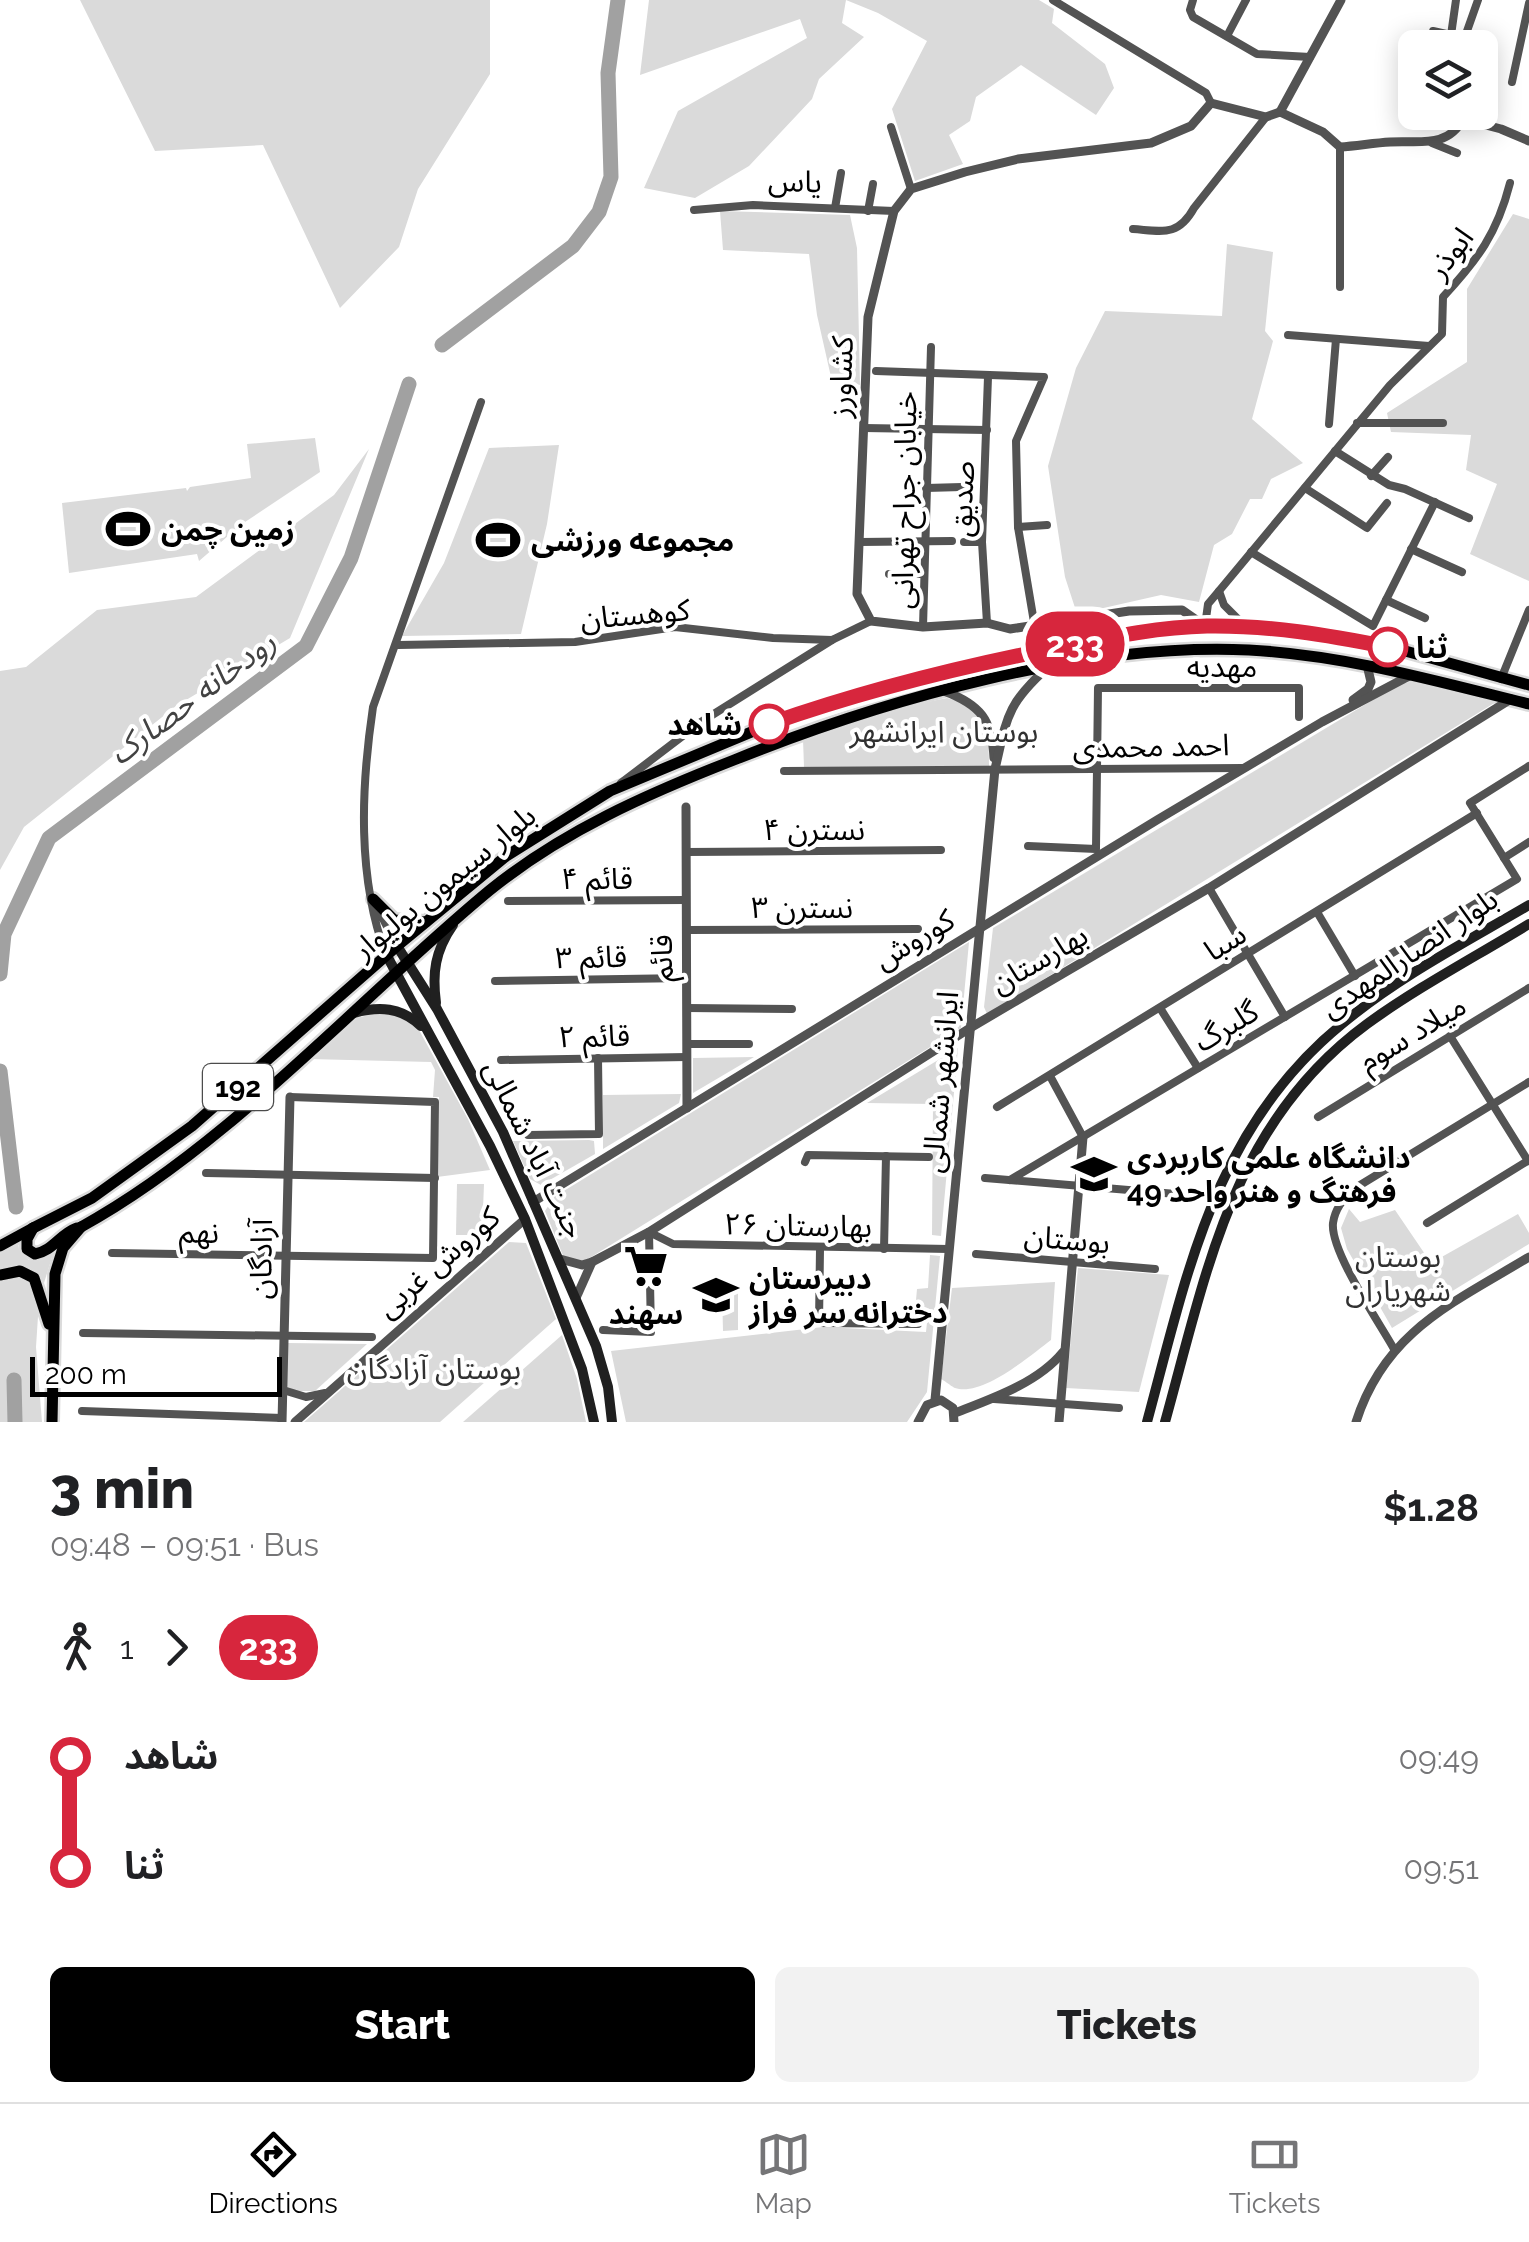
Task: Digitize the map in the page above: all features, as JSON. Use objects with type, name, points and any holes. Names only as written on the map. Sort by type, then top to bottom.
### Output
[{"type":"main road","name":"بلوار سیمون بولیوار","points":[[0,1246],[92,1198],[192,1126],[505,858],[610,791],[768,725],[896,682],[1106,638],[1206,626],[1298,630],[1398,649],[1529,685]]},
{"type":"main road","name":"بلوار سیمون بولیوار","points":[[33,1228],[27,1249],[35,1254],[47,1251],[62,1236],[118,1205],[202,1143],[402,967],[531,860],[641,796],[831,724],[944,691],[1048,668],[1114,656],[1198,650],[1280,652],[1366,664],[1529,704]]},
{"type":"main road","points":[[373,899],[394,920],[426,922]]},
{"type":"main road","name":"بلوار انصارالمهدی","points":[[1148,1422],[1208,1213],[1240,1143],[1284,1079],[1341,1024],[1371,1002],[1529,904]]},
{"type":"main road","points":[[437,1009],[435,962],[456,921]]},
{"type":"main road","name":"بلوار انصارالمهدی","points":[[1165,1422],[1223,1218],[1243,1172],[1279,1112],[1319,1066],[1365,1026],[1529,924]]},
{"type":"main road","name":"جنت آباد شمالی","points":[[398,946],[428,1034],[525,1219],[582,1369],[594,1422]]},
{"type":"main road","name":"جنت آباد شمالی","points":[[387,956],[402,967],[437,1009],[502,1132],[596,1346],[608,1387],[612,1422]]},
{"type":"main road","points":[[350,1014],[388,1008],[409,1016],[428,1034]]},
{"type":"main road","points":[[52,1422],[56,1265],[81,1226]]},
{"type":"main road","points":[[0,1275],[20,1271],[34,1278],[52,1336]]},
{"type":"street","points":[[1053,0],[1206,93],[1211,103],[1266,118]]},
{"type":"street","points":[[1192,0],[1193,18],[1257,54],[1310,57]]},
{"type":"street","points":[[1226,36],[1246,0]]},
{"type":"street","points":[[1133,229],[1171,231],[1185,224],[1266,118],[1280,112],[1341,0]]},
{"type":"street","points":[[1451,30],[1456,0]]},
{"type":"street","points":[[1467,30],[1478,0]]},
{"type":"street","points":[[1512,82],[1529,3]]},
{"type":"street","points":[[891,128],[911,190],[1018,159],[1151,142],[1191,126],[1211,103]]},
{"type":"street","points":[[1280,112],[1324,132],[1340,147],[1340,286]]},
{"type":"street","points":[[1432,143],[1452,134],[1464,119],[1529,140]]},
{"type":"street","points":[[1340,147],[1432,143],[1457,153]]},
{"type":"street","points":[[835,208],[841,173]]},
{"type":"street","name":"ابوذر","points":[[1429,346],[1442,334],[1444,297],[1478,258],[1495,230],[1510,183]]},
{"type":"street","points":[[868,211],[872,184]]},
{"type":"street","name":"کشاورز","points":[[871,621],[857,594],[868,317],[894,211],[911,190]]},
{"type":"street","name":"یاس","points":[[694,210],[753,205],[894,211]]},
{"type":"street","points":[[1288,335],[1429,346]]},
{"type":"street","points":[[1329,424],[1336,339]]},
{"type":"street","points":[[871,621],[923,627],[987,623],[1010,629],[1129,612],[1182,610],[1206,626],[1208,604],[1357,422],[1429,346]]},
{"type":"street","name":"خیابان جراح تهرانی","points":[[923,627],[931,348]]},
{"type":"street","points":[[876,372],[1044,377],[1016,442],[1018,526],[1035,628]]},
{"type":"street","name":"صدیق","points":[[987,623],[982,542],[988,376]]},
{"type":"street","name":"جنت آباد شمالی","points":[[387,956],[374,924],[376,914],[363,826],[366,752],[374,707],[481,402]]},
{"type":"street","points":[[1357,422],[1443,423]]},
{"type":"street","points":[[864,428],[987,430]]},
{"type":"street","points":[[1335,451],[1371,476],[1469,518]]},
{"type":"street","points":[[1371,476],[1388,458]]},
{"type":"street","points":[[926,488],[962,487]]},
{"type":"street","points":[[1305,488],[1367,528],[1387,503]]},
{"type":"street","points":[[1251,552],[1373,626],[1435,502]]},
{"type":"street","points":[[1018,526],[1047,525]]},
{"type":"street","points":[[860,542],[952,540]]},
{"type":"street","points":[[964,542],[982,542]]},
{"type":"street","points":[[1411,549],[1462,572]]},
{"type":"street","points":[[890,574],[923,574]]},
{"type":"street","points":[[1219,591],[1224,604],[1247,628]]},
{"type":"street","points":[[1386,600],[1425,618]]},
{"type":"street","points":[[1501,679],[1529,610]]},
{"type":"street","name":"کوهستان","points":[[398,645],[575,642],[675,626],[773,638],[832,640],[871,621]]},
{"type":"street","points":[[610,791],[701,722],[832,640]]},
{"type":"street","points":[[1322,722],[1368,689],[1371,682],[1366,664]]},
{"type":"street","points":[[995,770],[1010,709],[1022,690],[1048,668]]},
{"type":"street","points":[[1322,722],[1411,675]]},
{"type":"street","name":"مهدیه","points":[[1028,846],[1096,849],[1098,688],[1299,688],[1299,717]]},
{"type":"street","points":[[944,691],[969,703],[984,716],[993,733],[995,770]]},
{"type":"street","name":"بهارستان","points":[[592,1262],[649,1232],[970,1028],[1209,888],[1511,700]]},
{"type":"street","name":"کوروش","points":[[533,1202],[1322,722]]},
{"type":"street","points":[[1529,766],[1470,802],[1504,858],[1529,842]]},
{"type":"street","name":"احمد محمدی","points":[[784,771],[1247,768]]},
{"type":"street","name":"ایرانشهر شمالی","points":[[934,1400],[995,770]]},
{"type":"street","name":"قائم","points":[[686,808],[687,1108]]},
{"type":"street","name":"سبا","points":[[997,1107],[1477,814]]},
{"type":"street","name":"نسترن ۴","points":[[686,852],[941,850]]},
{"type":"street","name":"گلبرگ","points":[[1010,1180],[1516,879],[1504,858]]},
{"type":"street","points":[[1209,888],[1286,1017]]},
{"type":"street","name":"قائم ۴","points":[[508,901],[686,900]]},
{"type":"street","points":[[1317,912],[1355,976]]},
{"type":"street","name":"جنت آباد شمالی","points":[[376,914],[398,946]]},
{"type":"street","name":"نسترن ۳","points":[[686,930],[918,930]]},
{"type":"street","name":"قائم ۳","points":[[495,980],[686,978]]},
{"type":"street","name":"میلاد سوم","points":[[1318,1117],[1529,988]]},
{"type":"street","points":[[686,1008],[792,1009]]},
{"type":"street","points":[[1160,1008],[1198,1068]]},
{"type":"street","points":[[1427,1223],[1528,1161],[1450,1036]]},
{"type":"street","points":[[687,1044],[750,1044]]},
{"type":"street","name":"قائم ۲","points":[[501,1060],[687,1057]]},
{"type":"street","points":[[528,1135],[598,1134],[598,1058]]},
{"type":"street","points":[[1050,1076],[1082,1137],[1058,1422]]},
{"type":"street","points":[[1394,1349],[1337,1248],[1332,1226],[1337,1207],[1352,1190],[1529,1082]]},
{"type":"street","points":[[206,1173],[434,1178],[435,1102],[290,1097]]},
{"type":"street","name":"آزادگان","points":[[282,1420],[290,1097]]},
{"type":"street","points":[[805,1162],[808,1155],[929,1157]]},
{"type":"street","points":[[884,1250],[886,1156]]},
{"type":"street","name":"نهم","points":[[112,1254],[433,1258],[434,1178]]},
{"type":"street","points":[[985,1178],[1176,1194]]},
{"type":"street","name":"کوروش غربی","points":[[295,1422],[525,1219]]},
{"type":"street","points":[[604,1330],[651,1332],[649,1232]]},
{"type":"street","name":"بهارستان ۲۶","points":[[649,1232],[673,1244],[949,1250]]},
{"type":"street","points":[[820,1248],[819,1323],[918,1324]]},
{"type":"street","name":"بوستان","points":[[976,1254],[1154,1269]]},
{"type":"street","points":[[1356,1422],[1377,1374],[1394,1349],[1440,1311],[1529,1257]]},
{"type":"street","points":[[560,1259],[582,1265],[592,1262]]},
{"type":"street","points":[[576,1298],[592,1262]]},
{"type":"street","points":[[83,1333],[372,1337]]},
{"type":"street","points":[[918,1422],[934,1400],[946,1401],[954,1417],[1053,1364],[1065,1350]]},
{"type":"street","points":[[283,1390],[306,1397],[329,1392]]},
{"type":"street","points":[[990,1399],[1119,1408]]},
{"type":"street","points":[[82,1411],[282,1420]]},
{"type":"green space","points":[[80,0],[490,0],[490,74],[418,189],[399,247],[340,308],[263,145],[155,151]]},
{"type":"green space","points":[[649,0],[846,0],[842,23],[864,37],[819,79],[812,99],[749,166],[695,198],[644,188],[678,111],[807,38],[800,19],[640,75]]},
{"type":"green space","points":[[846,0],[1039,0],[1054,9],[1052,23],[1105,64],[1114,88],[1096,115],[1021,65],[976,97],[970,121],[949,135],[963,164],[915,181],[892,109],[927,41]]},
{"type":"green space","points":[[720,211],[850,215],[857,248],[860,385],[831,377],[809,254],[723,250]]},
{"type":"green space","points":[[1513,214],[1529,219],[1529,581],[1470,554],[1497,484],[1466,470],[1471,435],[1391,432],[1387,413],[1467,362],[1467,289]]},
{"type":"green space","points":[[1227,244],[1273,252],[1265,331],[1273,341],[1252,419],[1303,463],[1271,479],[1262,499],[1250,499],[1232,534],[1214,545],[1199,602],[1161,595],[1077,614],[1065,577],[1048,466],[1076,368],[1105,311],[1222,316]]},
{"type":"green space","points":[[315,438],[320,472],[242,524],[199,561],[197,554],[69,573],[62,503],[186,488],[187,491],[190,487],[251,478],[247,444]]},
{"type":"green space","name":"مجموعه ورزشی","points":[[559,445],[547,524],[521,634],[402,636],[444,563],[489,448]]},
{"type":"green space","points":[[369,449],[290,638],[176,706],[24,827],[0,870],[0,671],[26,667],[97,610],[196,597],[334,495]]},
{"type":"green space","points":[[1415,682],[1496,702],[987,1014],[984,1007],[993,928],[1401,683]]},
{"type":"green space","name":"بوستان ایرانشهر","points":[[947,698],[970,708],[983,723],[989,767],[804,767],[803,739]]},
{"type":"green space","points":[[969,942],[961,1028],[588,1259],[578,1262],[564,1258],[545,1211],[554,1197]]},
{"type":"green space","points":[[384,1011],[406,1018],[419,1030],[468,1119],[490,1170],[437,1177],[439,1097],[433,1097],[435,1070],[431,1062],[309,1059],[353,1019]]},
{"type":"green space","points":[[958,1048],[941,1236],[932,1235],[933,1104],[867,1103]]},
{"type":"green space","points":[[754,1057],[693,1093],[693,1058]]},
{"type":"green space","points":[[681,1094],[679,1103],[603,1149],[603,1095]]},
{"type":"green space","points":[[513,1141],[594,1141],[595,1154],[541,1185],[530,1179]]},
{"type":"green space","points":[[457,1184],[484,1184],[482,1235],[456,1235]]},
{"type":"green space","name":"بوستان شهریاران","points":[[1349,1209],[1360,1222],[1395,1210],[1431,1263],[1518,1214],[1529,1233],[1529,1244],[1392,1328],[1347,1249],[1341,1228]]},
{"type":"green space","points":[[18,1240],[19,1249],[29,1260],[39,1260],[54,1251],[44,1283],[25,1267],[0,1269],[0,1254]]},
{"type":"green space","name":"بوستان آزادگان","points":[[509,1242],[526,1243],[556,1319],[440,1422],[304,1422]]},
{"type":"green space","points":[[930,1255],[940,1256],[927,1392],[907,1422],[626,1422],[611,1351],[823,1327],[926,1332],[928,1313],[915,1311],[917,1289],[928,1288]]},
{"type":"green space","points":[[1078,1268],[1169,1275],[1139,1392],[1066,1388]]},
{"type":"green space","points":[[27,1275],[39,1301],[36,1347],[42,1422],[0,1422],[0,1278]]},
{"type":"green space","points":[[1055,1282],[1051,1340],[978,1387],[955,1388],[941,1379],[952,1288]]},
{"type":"green space","points":[[722,1290],[738,1290],[738,1330],[723,1331]]},
{"type":"green space","points":[[562,1335],[586,1422],[463,1422]]},
{"type":"green space","points":[[288,1343],[367,1344],[315,1391],[289,1391]]},
{"type":"waterway","name":"رودخانه حصارک","points":[[442,345],[573,246],[599,212],[611,177],[608,73],[618,0]]},
{"type":"waterway","name":"رودخانه حصارک","points":[[0,974],[4,934],[49,838],[306,646],[351,558],[409,384]]},
{"type":"waterway","name":"رودخانه حصارک","points":[[0,1071],[16,1207]]},
{"type":"waterway","name":"رودخانه حصارک","points":[[14,1380],[15,1422]]},
{"type":"bus line","name":"233","points":[[769,724],[896,682],[1156,630],[1206,626],[1298,630],[1388,647]]},
{"type":"place","name":"زمین چمن","points":[[128,529]]},
{"type":"place","name":"مجموعه ورزشی","points":[[498,540]]},
{"type":"place","name":"ثنا","points":[[1388,647]]},
{"type":"place","name":"شاهد","points":[[769,724]]},
{"type":"place","name":"دانشگاه علمی کاربردی فرهتگ و هنر واحد 49","points":[[1094,1174]]},
{"type":"place","name":"سهند","points":[[646,1266]]},
{"type":"place","name":"دبیرستان دخترانه سر فراز","points":[[716,1295]]}]
